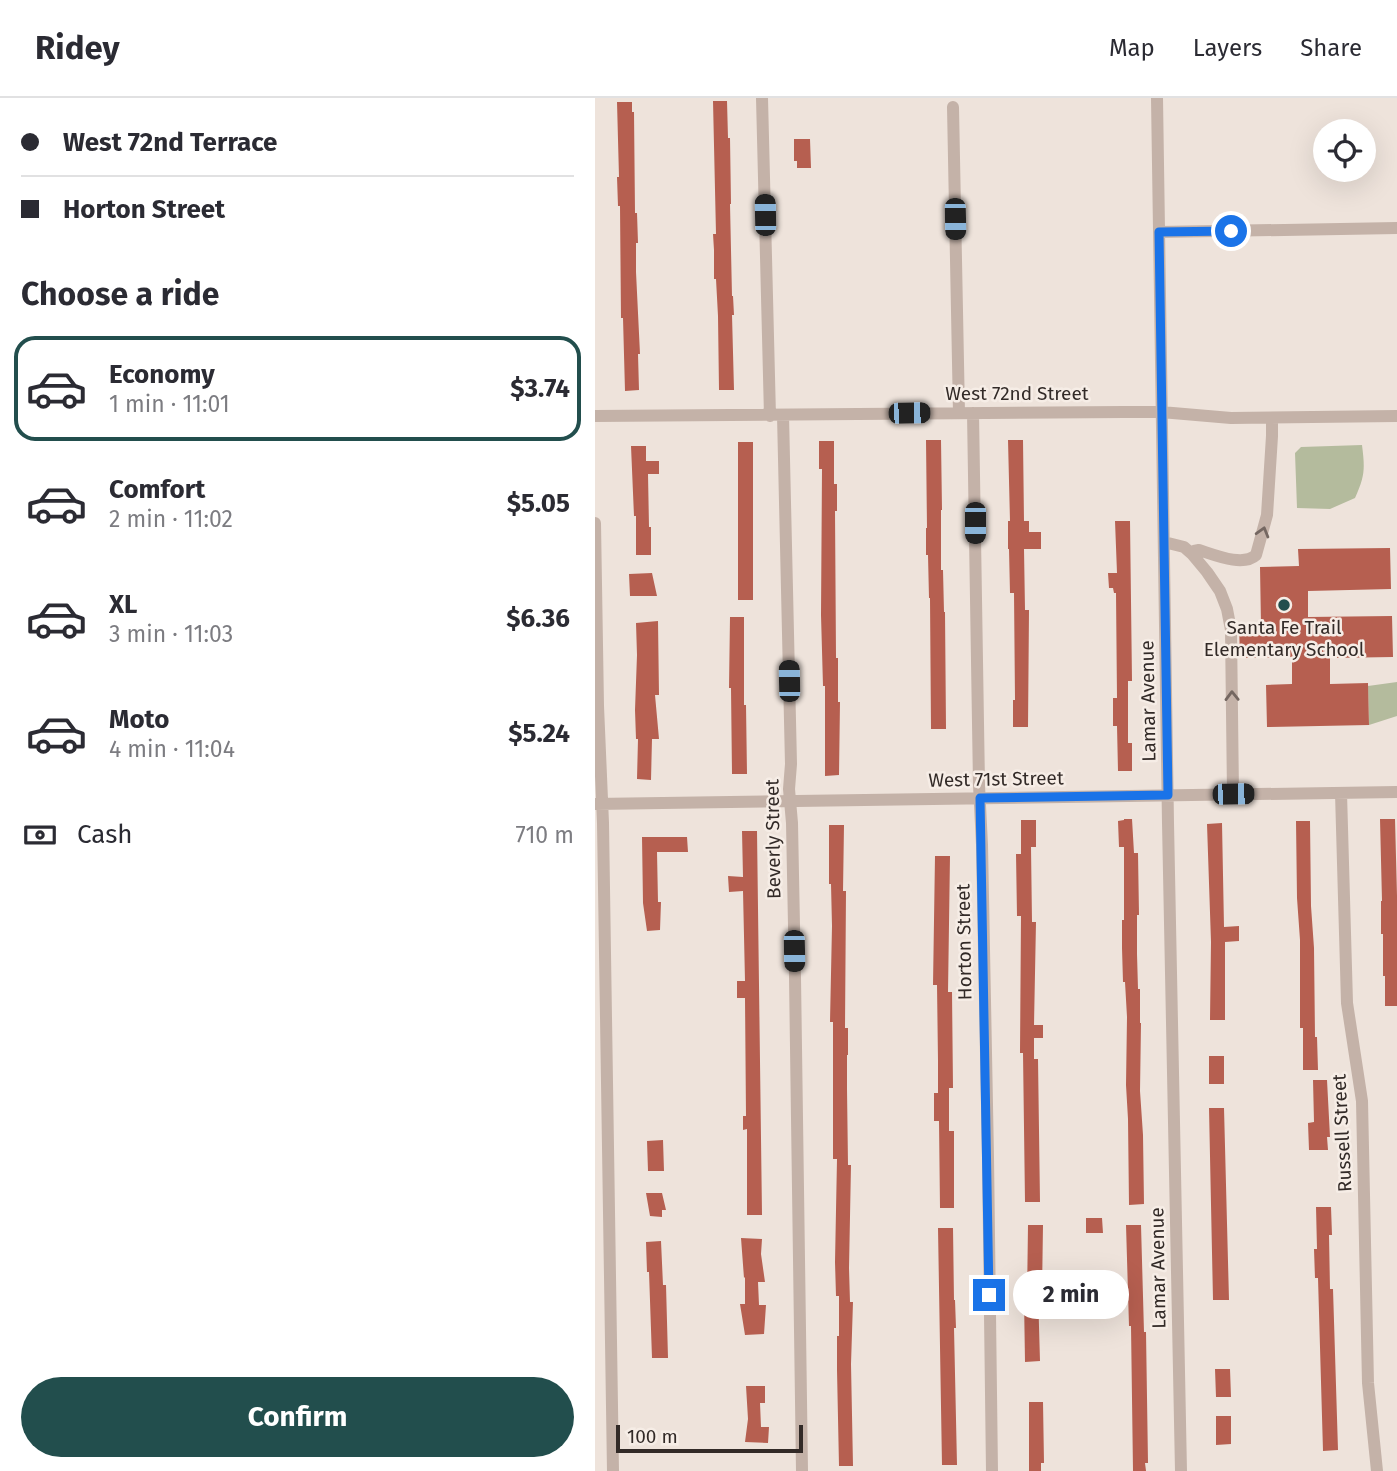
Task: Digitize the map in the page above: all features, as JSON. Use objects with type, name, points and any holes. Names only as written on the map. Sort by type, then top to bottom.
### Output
[{"type":"street","name":"Beverly Street","points":[[762,98],[791,764],[789,788],[795,964],[801,1471]]},
{"type":"street","name":"Lamar Avenue","points":[[1157,98],[1181,1471]]},
{"type":"street","points":[[953,107],[959,413]]},
{"type":"street","points":[[1159,232],[1397,228]]},
{"type":"street","name":"West 72nd Street","points":[[595,416],[1161,412],[1231,418],[1397,416]]},
{"type":"street","name":"Horton Street","points":[[973,413],[992,1471]]},
{"type":"street","points":[[1192,554],[1199,550],[1240,561],[1253,559],[1256,555],[1267,515],[1272,418]]},
{"type":"street","points":[[595,523],[598,804],[613,1471]]},
{"type":"street","points":[[1164,542],[1184,547],[1192,554],[1220,591],[1227,609],[1230,623],[1233,794]]},
{"type":"street","name":"West 71st Street","points":[[598,804],[1397,792]]},
{"type":"street","name":"Russell Street","points":[[1341,793],[1347,1003],[1362,1101],[1368,1383],[1377,1471]]},
{"type":"green space","points":[[1362,445],[1363,472],[1355,498],[1330,509],[1297,508],[1295,453],[1301,447]]},
{"type":"green space","points":[[1397,682],[1397,716],[1369,725],[1368,686]]},
{"type":"building","points":[[713,101],[727,101],[730,138],[734,390],[719,390],[713,234],[716,234]]},
{"type":"building","points":[[617,102],[632,102],[634,112],[638,243],[636,272],[639,390],[625,391],[617,177]]},
{"type":"building","points":[[794,139],[810,139],[811,168],[797,168],[797,161],[794,161]]},
{"type":"building","points":[[926,440],[941,440],[941,570],[945,612],[946,729],[931,729]]},
{"type":"building","points":[[1008,440],[1023,440],[1024,521],[1029,521],[1029,532],[1041,532],[1041,549],[1024,549],[1025,610],[1029,610],[1028,727],[1013,727],[1014,593],[1010,593],[1008,549]]},
{"type":"building","points":[[819,441],[834,441],[834,484],[837,484],[836,658],[840,702],[839,775],[825,776],[825,686],[821,615],[822,469],[819,469]]},
{"type":"building","points":[[738,442],[753,442],[753,600],[738,600]]},
{"type":"building","points":[[631,446],[646,446],[646,461],[659,461],[659,474],[648,474],[651,555],[636,555]]},
{"type":"building","points":[[1115,521],[1130,521],[1132,681],[1128,681],[1128,743],[1132,743],[1132,771],[1118,771],[1117,726],[1113,726],[1113,698],[1117,698],[1116,593],[1113,588],[1109,588],[1108,573],[1117,573]]},
{"type":"building","name":"Santa Fe Trail Elementary School","points":[[1390,548],[1391,589],[1308,591],[1308,617],[1392,616],[1393,657],[1330,658],[1330,684],[1368,683],[1369,725],[1267,727],[1266,685],[1292,684],[1292,657],[1240,658],[1239,625],[1261,625],[1260,567],[1299,566],[1298,549]]},
{"type":"building","points":[[652,573],[657,596],[630,596],[629,574]]},
{"type":"building","points":[[730,617],[744,617],[747,774],[732,774]]},
{"type":"building","points":[[658,621],[659,695],[655,695],[659,739],[652,739],[651,780],[637,779],[636,623]]},
{"type":"building","points":[[1132,819],[1134,853],[1138,853],[1137,954],[1144,1204],[1129,1205],[1127,1017],[1122,948],[1124,847],[1119,847],[1118,821]]},
{"type":"building","points":[[1380,819],[1395,819],[1397,1006],[1385,1006]]},
{"type":"building","points":[[1021,820],[1036,820],[1036,847],[1031,847],[1032,922],[1036,922],[1034,1025],[1043,1025],[1043,1038],[1034,1038],[1034,1059],[1038,1059],[1040,1202],[1025,1202],[1023,1053],[1020,1053],[1021,916],[1017,916],[1016,854],[1021,854]]},
{"type":"building","points":[[1296,821],[1310,821],[1318,1070],[1303,1070]]},
{"type":"building","points":[[1222,823],[1224,927],[1239,926],[1239,941],[1225,942],[1225,1020],[1210,1020],[1211,942],[1207,824]]},
{"type":"building","points":[[829,825],[844,825],[845,1028],[848,1028],[848,1165],[851,1165],[849,1268],[850,1302],[853,1302],[853,1466],[839,1466],[839,1296],[836,1296],[835,1262],[837,1159],[833,1159]]},
{"type":"building","points":[[742,831],[757,831],[762,1215],[747,1215],[747,1129],[743,1130],[743,1116],[746,1116],[745,998],[737,998],[737,981],[745,981],[743,891],[729,892],[728,876],[743,877]]},
{"type":"building","points":[[642,837],[687,837],[688,852],[657,852],[660,930],[647,931],[643,903]]},
{"type":"building","points":[[935,856],[950,856],[948,992],[952,992],[953,1088],[949,1088],[949,1131],[954,1131],[954,1208],[940,1208],[939,1121],[934,1121],[934,1093],[938,1093],[937,985],[933,985]]},
{"type":"building","points":[[1209,1056],[1224,1056],[1224,1084],[1209,1084]]},
{"type":"building","points":[[1313,1080],[1327,1080],[1330,1137],[1327,1137],[1328,1150],[1309,1150],[1308,1123],[1314,1122]]},
{"type":"building","points":[[1209,1108],[1224,1108],[1229,1300],[1213,1300]]},
{"type":"building","points":[[663,1140],[664,1171],[648,1171],[647,1141]]},
{"type":"building","points":[[646,1193],[662,1193],[666,1210],[662,1210],[662,1217],[650,1216]]},
{"type":"building","points":[[1316,1207],[1331,1207],[1332,1235],[1329,1235],[1330,1289],[1333,1289],[1338,1450],[1323,1451],[1318,1278],[1315,1278],[1314,1249],[1317,1249]]},
{"type":"building","points":[[1086,1218],[1102,1218],[1103,1233],[1086,1233]]},
{"type":"building","points":[[1028,1225],[1043,1225],[1042,1292],[1038,1292],[1040,1361],[1025,1362],[1024,1299],[1027,1299]]},
{"type":"building","points":[[1126,1225],[1141,1225],[1146,1332],[1146,1471],[1133,1471],[1131,1326]]},
{"type":"building","points":[[938,1228],[953,1228],[957,1465],[942,1465]]},
{"type":"building","points":[[741,1238],[762,1239],[765,1282],[758,1282],[759,1305],[766,1305],[764,1334],[745,1335],[740,1304],[745,1304]]},
{"type":"building","points":[[661,1241],[663,1285],[666,1285],[668,1358],[652,1358],[646,1242]]},
{"type":"building","points":[[1215,1369],[1230,1369],[1231,1397],[1216,1397]]},
{"type":"building","points":[[746,1386],[765,1386],[765,1403],[760,1403],[761,1427],[769,1427],[768,1443],[745,1442],[748,1419]]},
{"type":"building","points":[[1029,1402],[1043,1402],[1044,1463],[1041,1463],[1041,1471],[1029,1471]]},
{"type":"building","points":[[1216,1416],[1231,1416],[1231,1444],[1216,1445]]},
{"type":"place","name":"Santa Fe Trail Elementary School","points":[[1284,605]]},
{"type":"route","points":[[989,1295],[980,798],[1168,795],[1159,232],[1231,231]]}]
